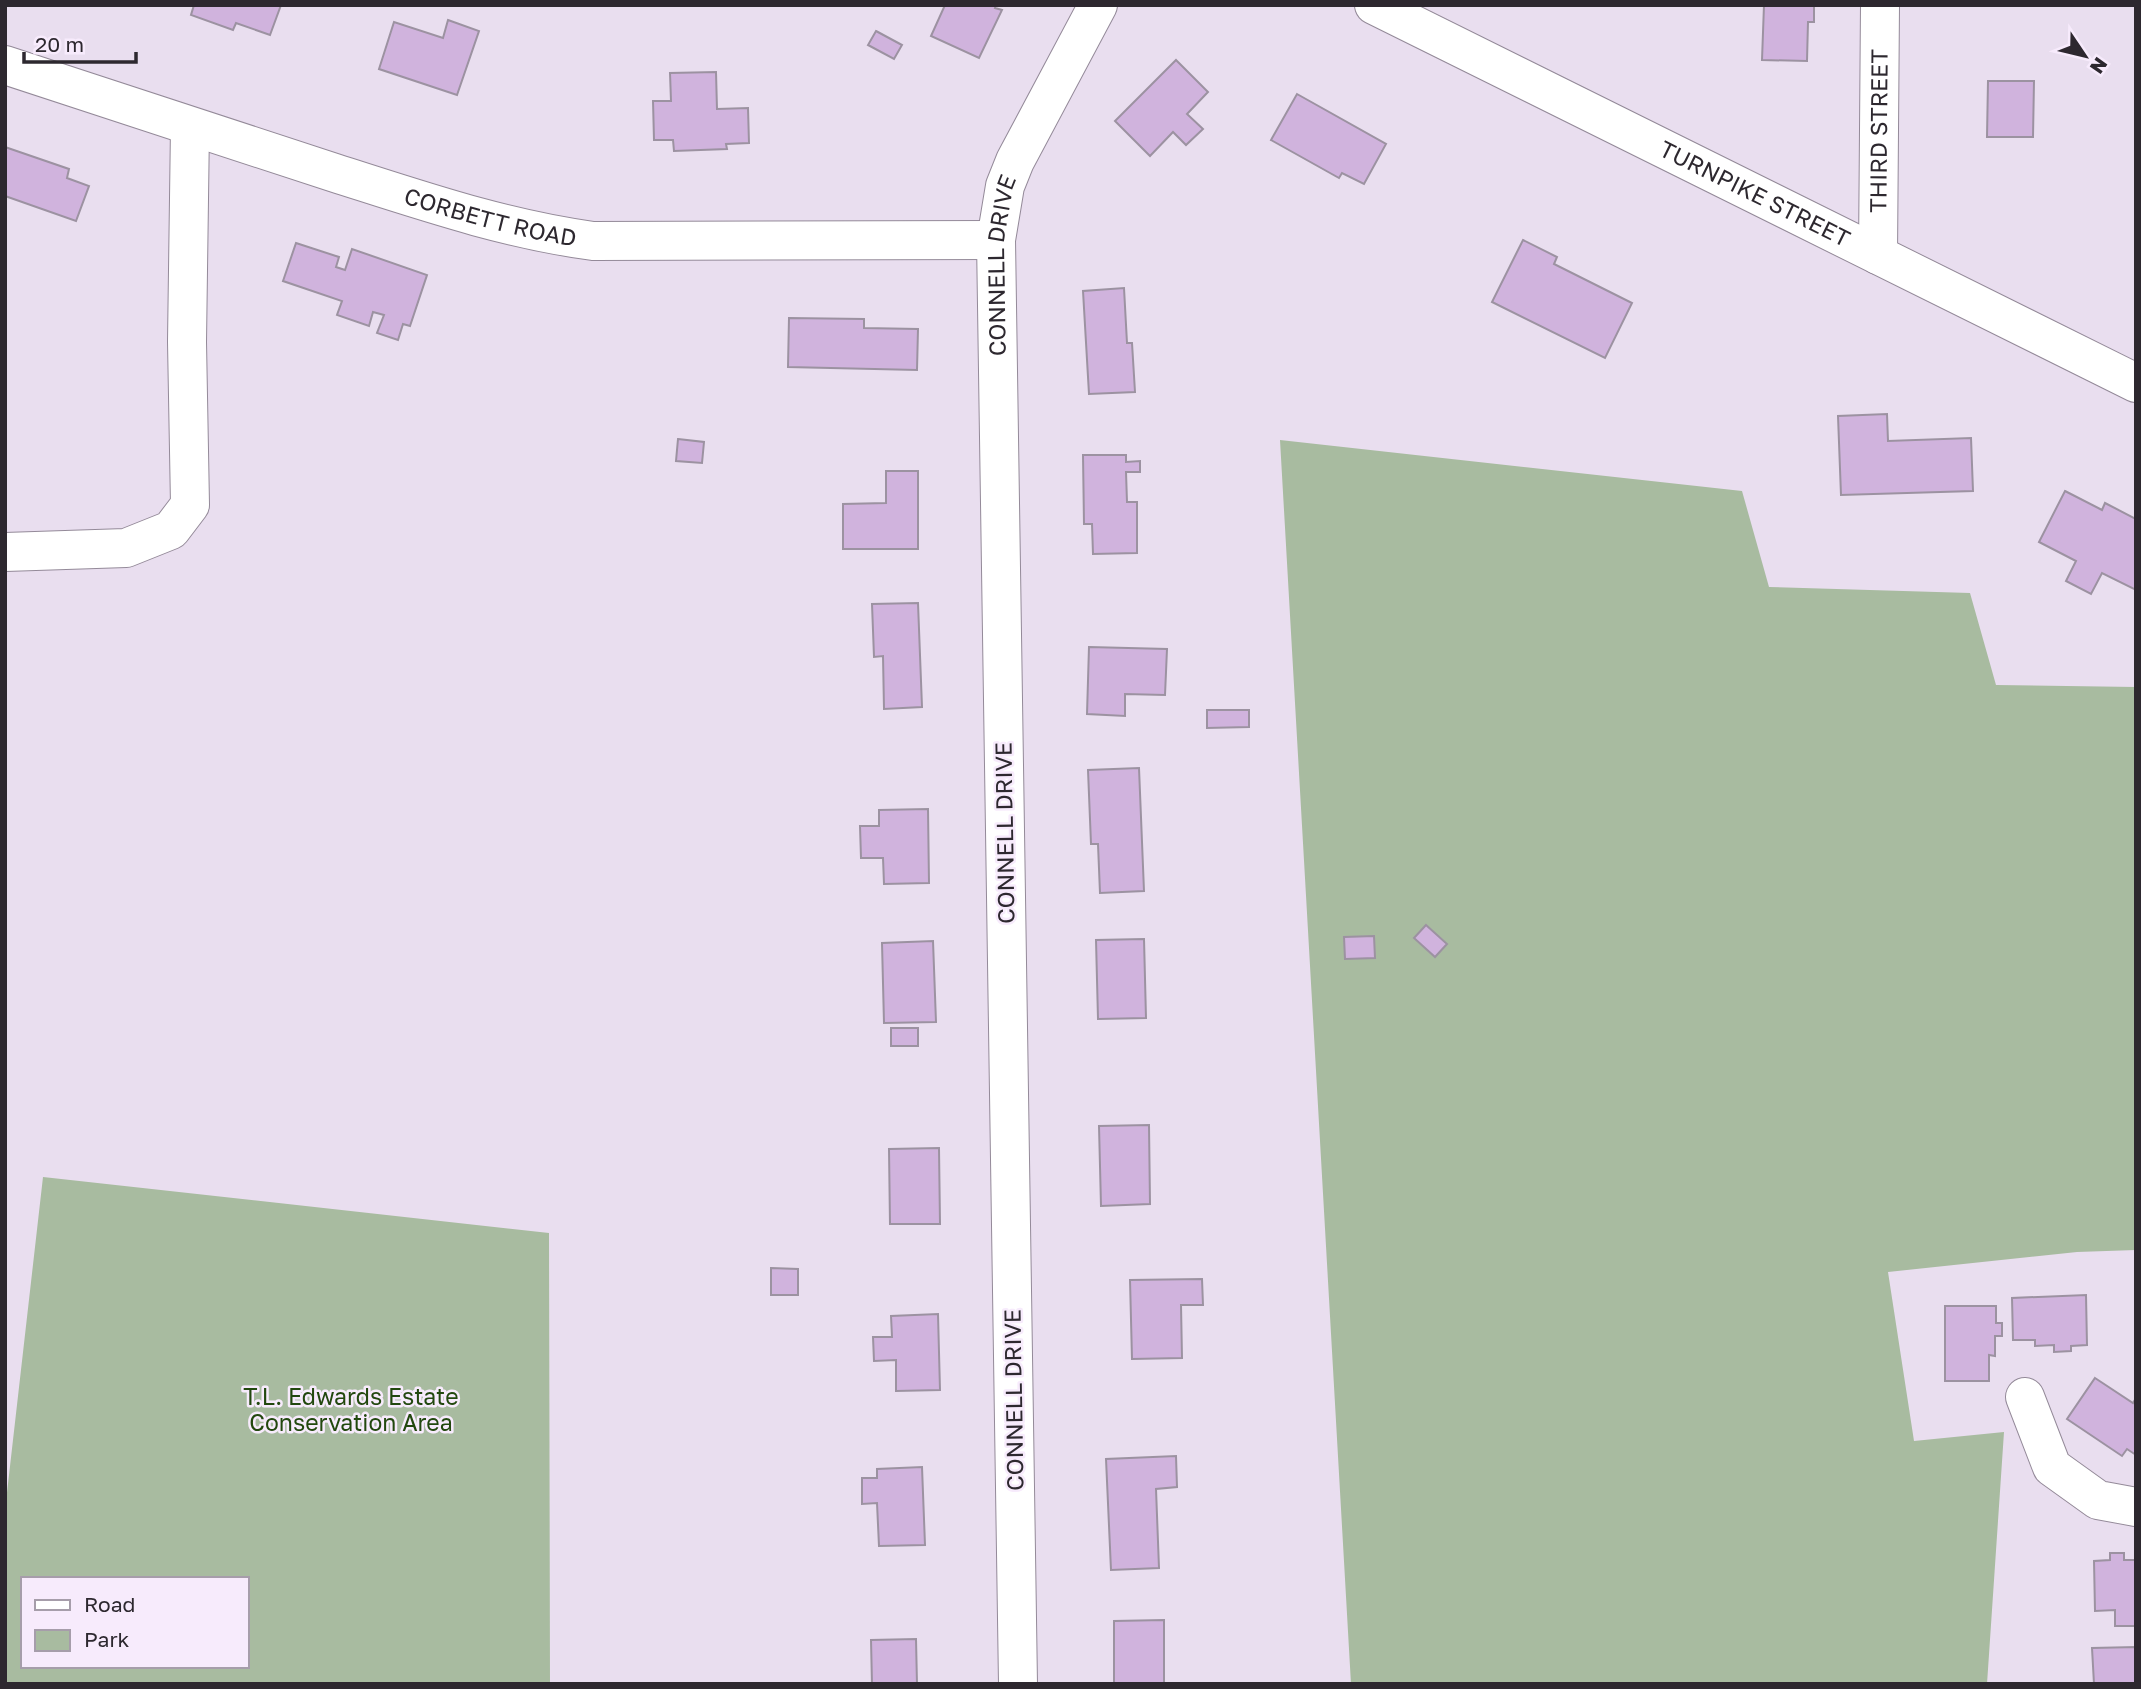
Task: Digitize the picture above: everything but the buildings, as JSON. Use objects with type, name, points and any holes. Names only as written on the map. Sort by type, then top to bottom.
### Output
[{"type":"street","name":"CONNELL DRIVE","points":[[1018,1684],[996,240],[1005,186],[1015,161],[1098,5]]},
{"type":"street","name":"TURNPIKE STREET","points":[[1374,5],[1413,15],[1878,255],[2136,383]]},
{"type":"street","name":"THIRD STREET","points":[[1878,255],[1880,5]]},
{"type":"street","name":"CORBETT ROAD","points":[[5,65],[484,220],[543,234],[593,241],[996,240]]},
{"type":"street","points":[[5,552],[126,548],[171,530],[190,505],[187,373],[190,127]]},
{"type":"street","points":[[2025,1396],[2052,1467],[2098,1500],[2136,1507]]},
{"type":"green space","points":[[1280,440],[1742,491],[1769,587],[1970,593],[1996,685],[2136,687],[2136,1250],[2077,1252],[1888,1272],[1914,1441],[2004,1432],[1987,1684],[1351,1684]]},
{"type":"green space","name":"T.L. Edwards Estate Conservation Area","points":[[43,1177],[549,1233],[550,1684],[5,1684],[5,1510]]}]
